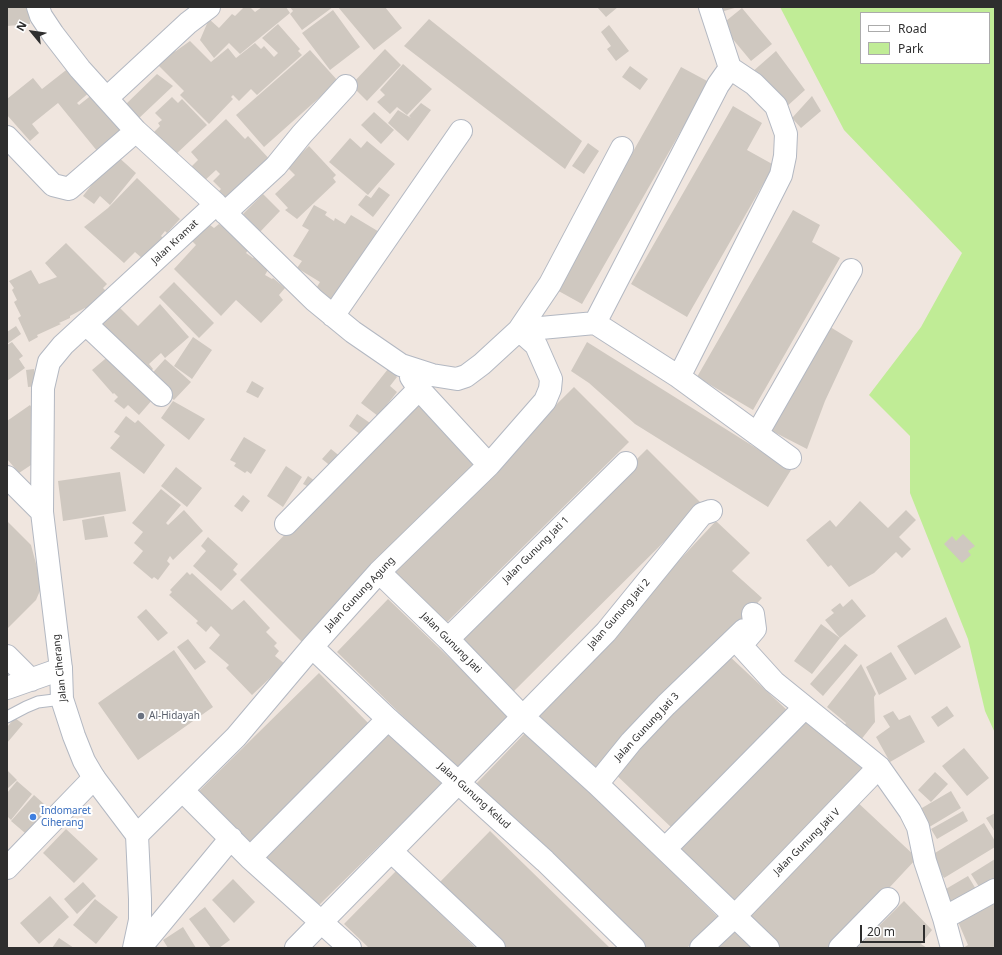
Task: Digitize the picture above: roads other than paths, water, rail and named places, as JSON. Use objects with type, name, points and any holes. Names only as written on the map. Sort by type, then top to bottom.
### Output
[{"type":"street","points":[[38,7],[41,16],[53,34],[80,69],[136,131],[221,209],[314,300],[353,332],[401,365],[432,375],[457,379],[466,376],[482,364],[519,330],[550,284],[622,148]]},
{"type":"street","points":[[107,98],[183,28],[209,7]]},
{"type":"street","points":[[679,376],[781,175],[785,156],[786,134],[776,106],[754,84],[730,68],[710,7]]},
{"type":"street","points":[[595,323],[718,85],[730,68]]},
{"type":"street","name":"Jalan Kramat","points":[[42,512],[43,388],[49,362],[86,324],[221,209],[276,166],[302,134],[346,86]]},
{"type":"street","points":[[7,137],[52,185],[69,189],[136,131]]},
{"type":"street","points":[[333,316],[461,131]]},
{"type":"street","points":[[757,434],[851,270]]},
{"type":"street","points":[[519,330],[595,323],[679,376],[790,458]]},
{"type":"street","points":[[86,324],[160,395]]},
{"type":"street","name":"Jalan Gunung Agung","points":[[137,835],[236,737],[312,647],[379,572],[489,465],[545,401],[550,389],[551,379],[536,345],[519,330]]},
{"type":"street","points":[[401,365],[419,389],[489,465]]},
{"type":"street","points":[[286,524],[419,389]]},
{"type":"street","name":"Jalan Gunung Jati 1","points":[[448,639],[626,464]]},
{"type":"street","points":[[7,477],[42,512]]},
{"type":"street","name":"Jalan Gunung Jati 2","points":[[296,948],[392,852],[522,716],[606,632],[702,514],[711,511]]},
{"type":"street","name":"Jalan Ciherang","points":[[42,512],[61,669],[62,699],[84,761],[94,778],[137,835]]},
{"type":"street","name":"Jalan Gunung Jati","points":[[379,572],[448,639],[522,716],[666,849],[768,948]]},
{"type":"street","name":"Jalan Gunung Jati 3","points":[[596,784],[631,742],[698,673],[743,632],[774,682],[804,708]]},
{"type":"street","name":"Jalan Gunung Kelud","points":[[312,647],[388,719],[545,861],[634,948]]},
{"type":"street","points":[[7,656],[31,680]]},
{"type":"street","points":[[7,688],[61,669]]},
{"type":"street","points":[[666,849],[804,708],[879,767],[910,811],[918,826],[925,861],[944,918],[952,948]]},
{"type":"street","points":[[250,858],[388,719]]},
{"type":"street","name":"Jalan Gunung Jati V","points":[[701,948],[735,916],[879,767]]},
{"type":"street","points":[[7,868],[94,778]]},
{"type":"street","points":[[183,791],[250,858],[350,948]]},
{"type":"street","points":[[134,948],[140,920],[137,835]]},
{"type":"street","points":[[140,948],[231,838]]},
{"type":"street","points":[[392,852],[494,948]]},
{"type":"street","points":[[944,918],[995,890]]},
{"type":"street","points":[[840,948],[888,899]]},
{"type":"lane","points":[[7,717],[26,706],[38,702],[62,699]]},
{"type":"place","name":"Al-Hidayah","points":[[141,716]]},
{"type":"place","name":"Indomaret Ciherang","points":[[33,817]]}]
